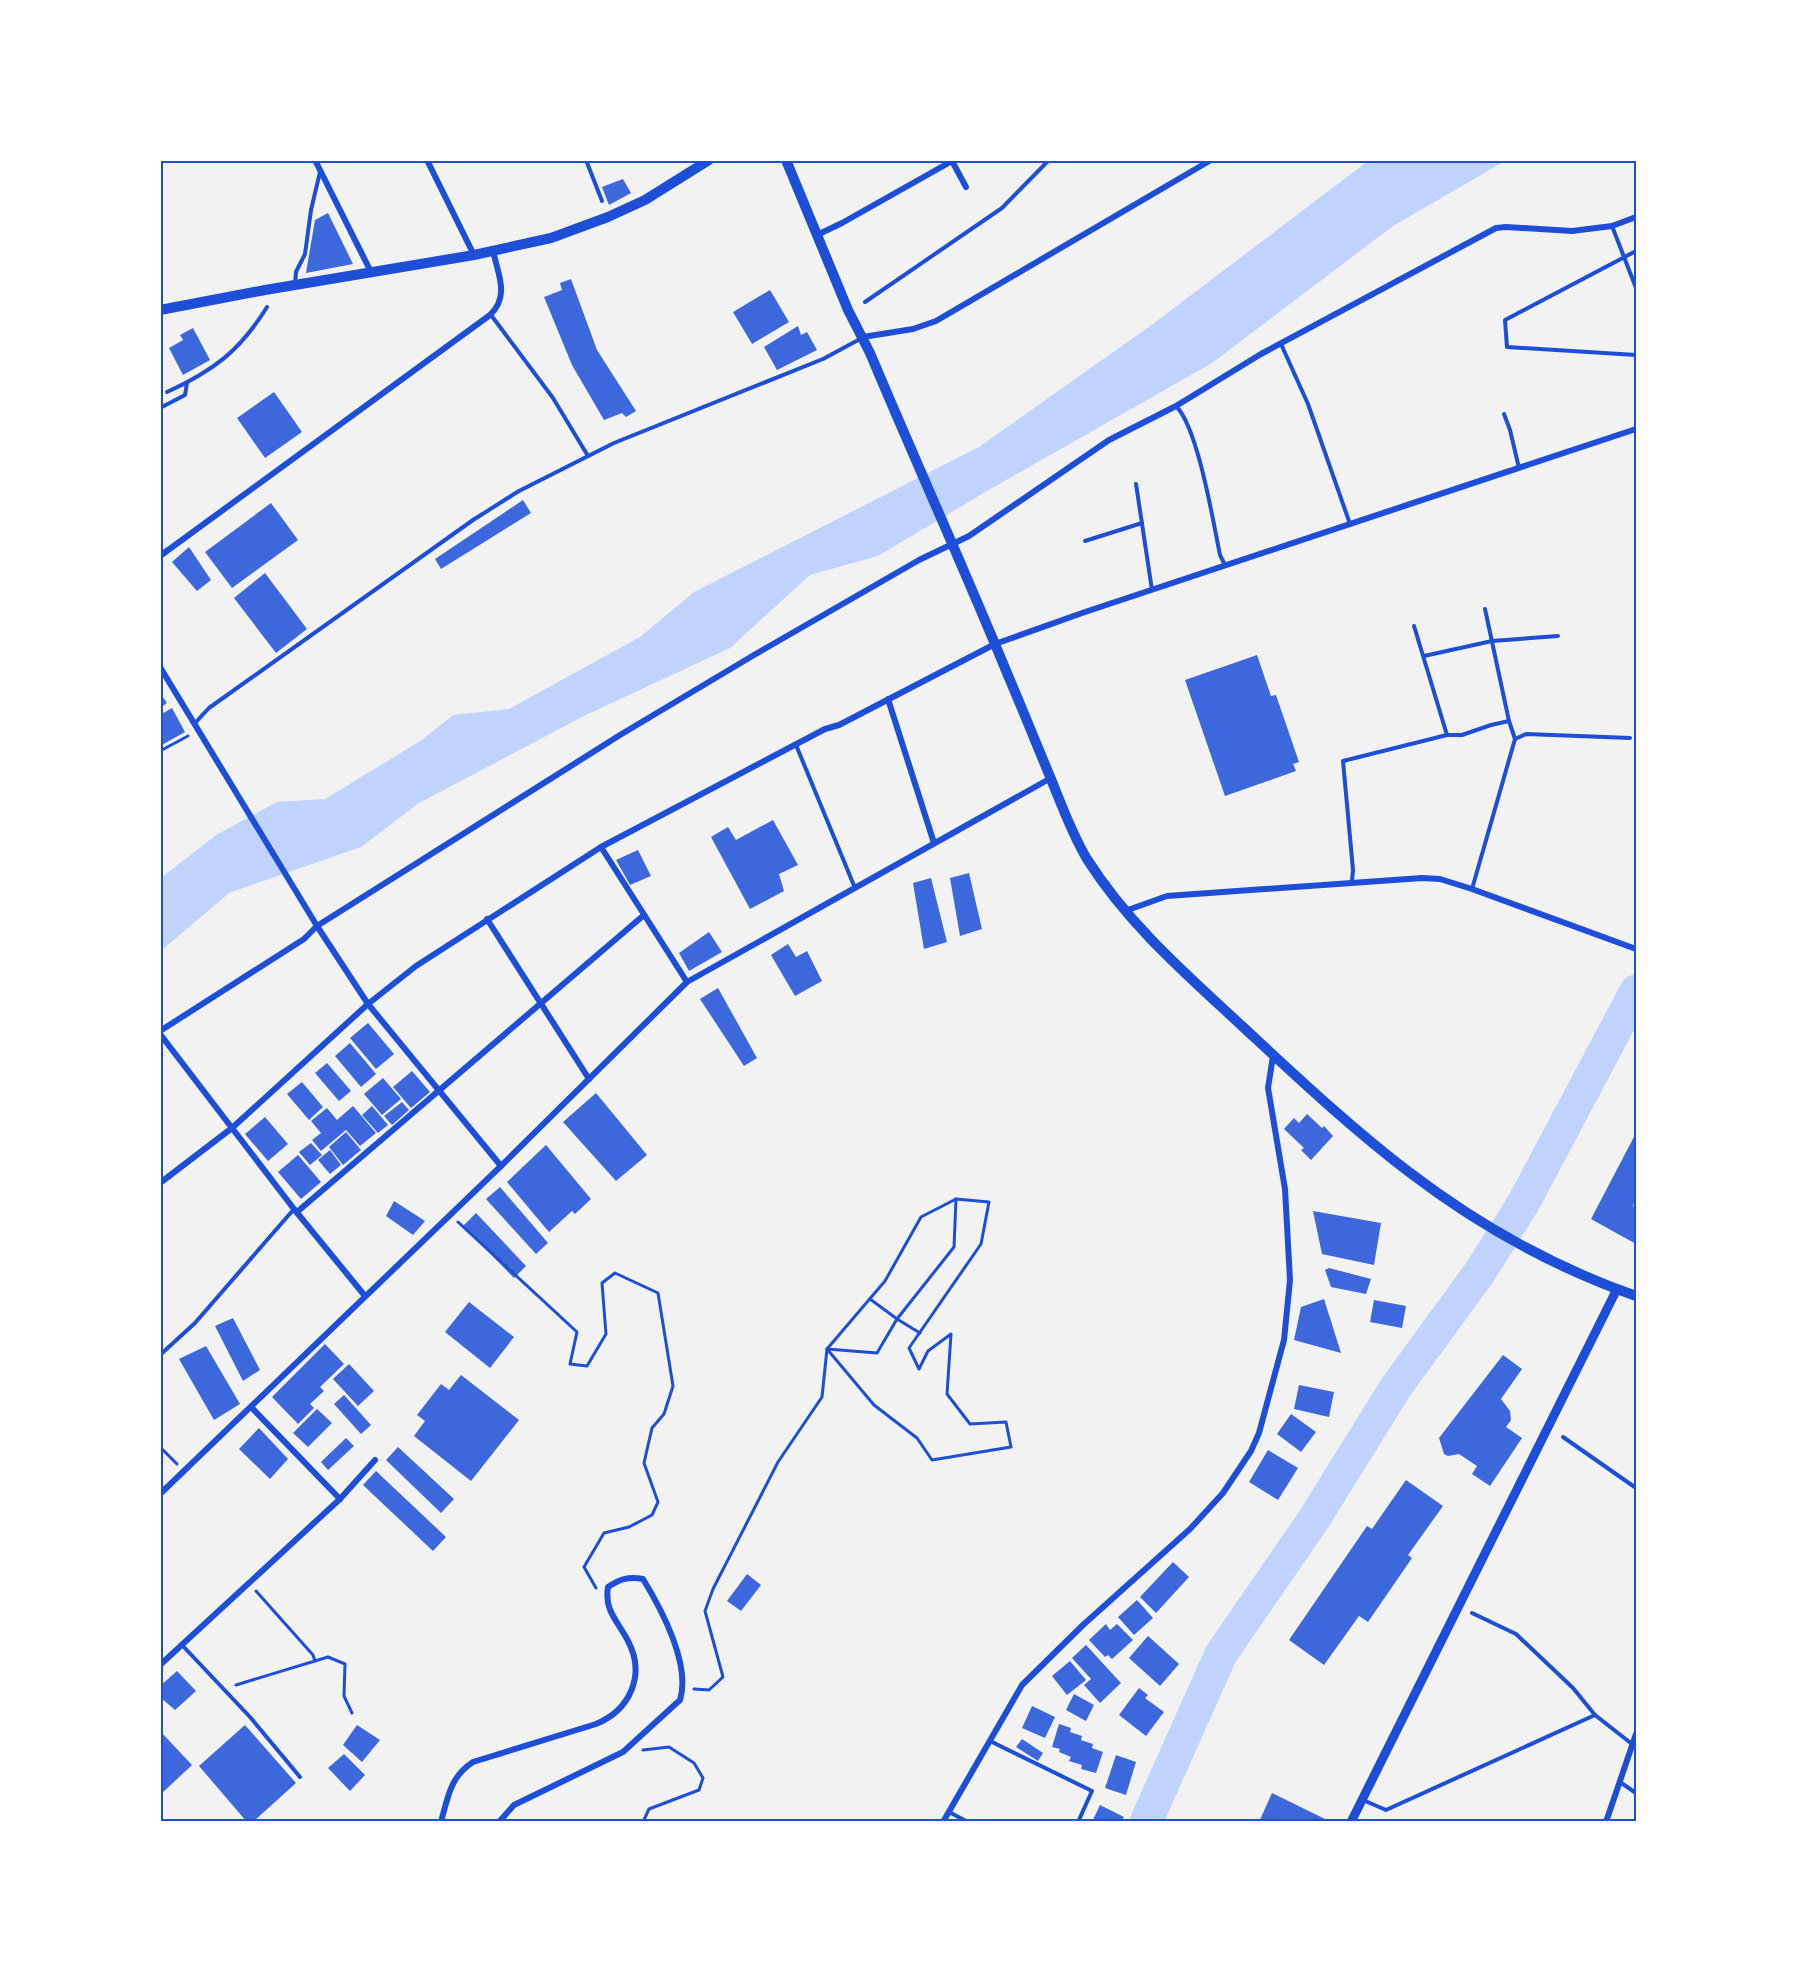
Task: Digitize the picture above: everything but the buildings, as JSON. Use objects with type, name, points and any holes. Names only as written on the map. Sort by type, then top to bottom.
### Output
[{"type":"main road","points":[[160,310],[474,255],[551,238],[608,217],[645,200],[709,160]]},
{"type":"main road","points":[[786,160],[848,310],[870,352],[995,644],[1071,829],[1088,860],[1125,911],[1164,953],[1273,1055],[1356,1130],[1411,1174],[1457,1205],[1547,1258],[1636,1296]]},
{"type":"street","points":[[315,160],[372,273]]},
{"type":"street","points":[[427,160],[474,255]]},
{"type":"street","points":[[863,337],[920,327],[936,321],[1211,160]]},
{"type":"street","points":[[817,235],[952,161],[966,187]]},
{"type":"street","points":[[365,1296],[296,1211],[160,1033],[304,939],[317,926],[410,866],[726,672],[919,560],[1109,440],[1176,406],[1281,344],[1496,228],[1572,231],[1612,226],[1636,217]]},
{"type":"street","points":[[160,556],[490,315],[498,307],[502,295],[493,251]]},
{"type":"street","points":[[160,1183],[232,1128],[368,1005],[416,966],[601,847],[825,729],[839,725],[995,644],[1636,429]]},
{"type":"street","points":[[160,667],[317,926],[368,1005],[501,1166]]},
{"type":"street","points":[[888,699],[934,843]]},
{"type":"street","points":[[160,1494],[501,1166],[687,982],[1050,778]]},
{"type":"street","points":[[601,847],[687,982]]},
{"type":"street","points":[[1125,911],[1167,896],[1352,881],[1440,879],[1636,949]]},
{"type":"street","points":[[296,1211],[440,1091],[644,915]]},
{"type":"street","points":[[487,920],[589,1079]]},
{"type":"street","points":[[943,1821],[1022,1685],[1083,1625],[1190,1529],[1223,1493],[1240,1469],[1259,1433],[1284,1340],[1290,1280],[1285,1189],[1268,1088],[1273,1055]]},
{"type":"street","points":[[1351,1821],[1617,1289]]},
{"type":"street","points":[[251,1407],[340,1499]]},
{"type":"street","points":[[160,1665],[340,1499],[375,1460]]},
{"type":"street","points":[[441,1821],[451,1785],[461,1770],[473,1762],[596,1724],[613,1715],[625,1704],[636,1670],[629,1642],[614,1619],[606,1599],[608,1587],[618,1580],[631,1576],[643,1579],[653,1595],[675,1645],[684,1688],[680,1700],[623,1752],[514,1805],[499,1821]]},
{"type":"street","points":[[1606,1821],[1636,1734]]},
{"type":"lane","points":[[586,160],[602,201]]},
{"type":"lane","points":[[865,303],[1002,208],[1049,160]]},
{"type":"lane","points":[[294,286],[296,272],[305,254],[311,210],[320,171]]},
{"type":"lane","points":[[1612,226],[1636,288]]},
{"type":"lane","points":[[1636,251],[1505,320],[1507,347],[1636,355]]},
{"type":"lane","points":[[167,392],[215,366],[235,350],[254,329],[267,308]]},
{"type":"lane","points":[[490,315],[554,398],[588,456]]},
{"type":"lane","points":[[195,724],[209,708],[473,520],[519,491],[635,434],[823,359],[863,337]]},
{"type":"lane","points":[[1281,344],[1314,419],[1350,524]]},
{"type":"lane","points":[[160,408],[185,395],[187,383]]},
{"type":"lane","points":[[1176,406],[1185,414],[1195,445],[1220,555],[1225,565]]},
{"type":"lane","points":[[1504,414],[1519,468]]},
{"type":"lane","points":[[1136,484],[1152,590]]},
{"type":"lane","points":[[1085,541],[1142,523]]},
{"type":"lane","points":[[1472,889],[1515,739],[1485,609]]},
{"type":"lane","points":[[1414,626],[1447,735]]},
{"type":"lane","points":[[1424,656],[1492,641],[1558,636]]},
{"type":"lane","points":[[1352,881],[1353,870],[1343,761],[1447,735],[1462,735],[1491,724],[1509,721]]},
{"type":"lane","points":[[1515,739],[1527,734],[1630,738]]},
{"type":"lane","points":[[796,745],[855,888]]},
{"type":"lane","points":[[160,1355],[195,1323],[296,1211]]},
{"type":"lane","points":[[1563,1437],[1636,1488]]},
{"type":"lane","points":[[1472,1613],[1516,1634],[1573,1688],[1595,1715],[1633,1745]]},
{"type":"lane","points":[[182,1645],[250,1717],[300,1777]]},
{"type":"lane","points":[[1362,1800],[1386,1810],[1595,1715]]},
{"type":"lane","points":[[989,1740],[1092,1791],[1078,1821]]},
{"type":"lane","points":[[1620,1782],[1636,1793]]},
{"type":"lane","points":[[949,1812],[968,1821]]},
{"type":"path","points":[[160,751],[201,734]]},
{"type":"path","points":[[827,1349],[877,1353],[897,1319],[954,1247],[956,1199]]},
{"type":"path","points":[[684,1688],[709,1690],[723,1677],[705,1611],[713,1590],[778,1462],[822,1397],[827,1349],[885,1281],[921,1217],[956,1199],[989,1203],[981,1244],[909,1348],[919,1369],[928,1351],[951,1334],[947,1394],[970,1424],[1006,1422],[1011,1448],[932,1460],[917,1438],[874,1405],[827,1349]]},
{"type":"path","points":[[450,1215],[577,1332],[570,1364],[586,1366],[606,1334],[602,1282],[615,1273],[657,1293],[673,1386],[664,1414],[652,1428],[644,1462],[658,1502],[652,1515],[629,1527],[604,1533],[584,1567],[593,1584],[606,1599]]},
{"type":"path","points":[[870,1299],[920,1333]]},
{"type":"path","points":[[160,1447],[184,1472]]},
{"type":"path","points":[[249,1583],[314,1655],[315,1661]]},
{"type":"path","points":[[223,1690],[328,1657],[345,1664],[344,1696],[352,1713]]},
{"type":"path","points":[[623,1752],[669,1747],[694,1763],[703,1778],[699,1790],[648,1809],[643,1821]]},
{"type":"water","points":[[1368,161],[1505,161],[1393,226],[1212,363],[878,556],[810,575],[730,648],[586,715],[419,803],[361,847],[229,893],[161,951],[161,878],[216,835],[277,802],[325,799],[422,740],[453,715],[509,709],[640,637],[694,592],[979,447],[1153,324]]},
{"type":"waterway","points":[[1146,1822],[1221,1654],[1314,1519],[1396,1387],[1480,1272],[1524,1202],[1636,991]]}]
